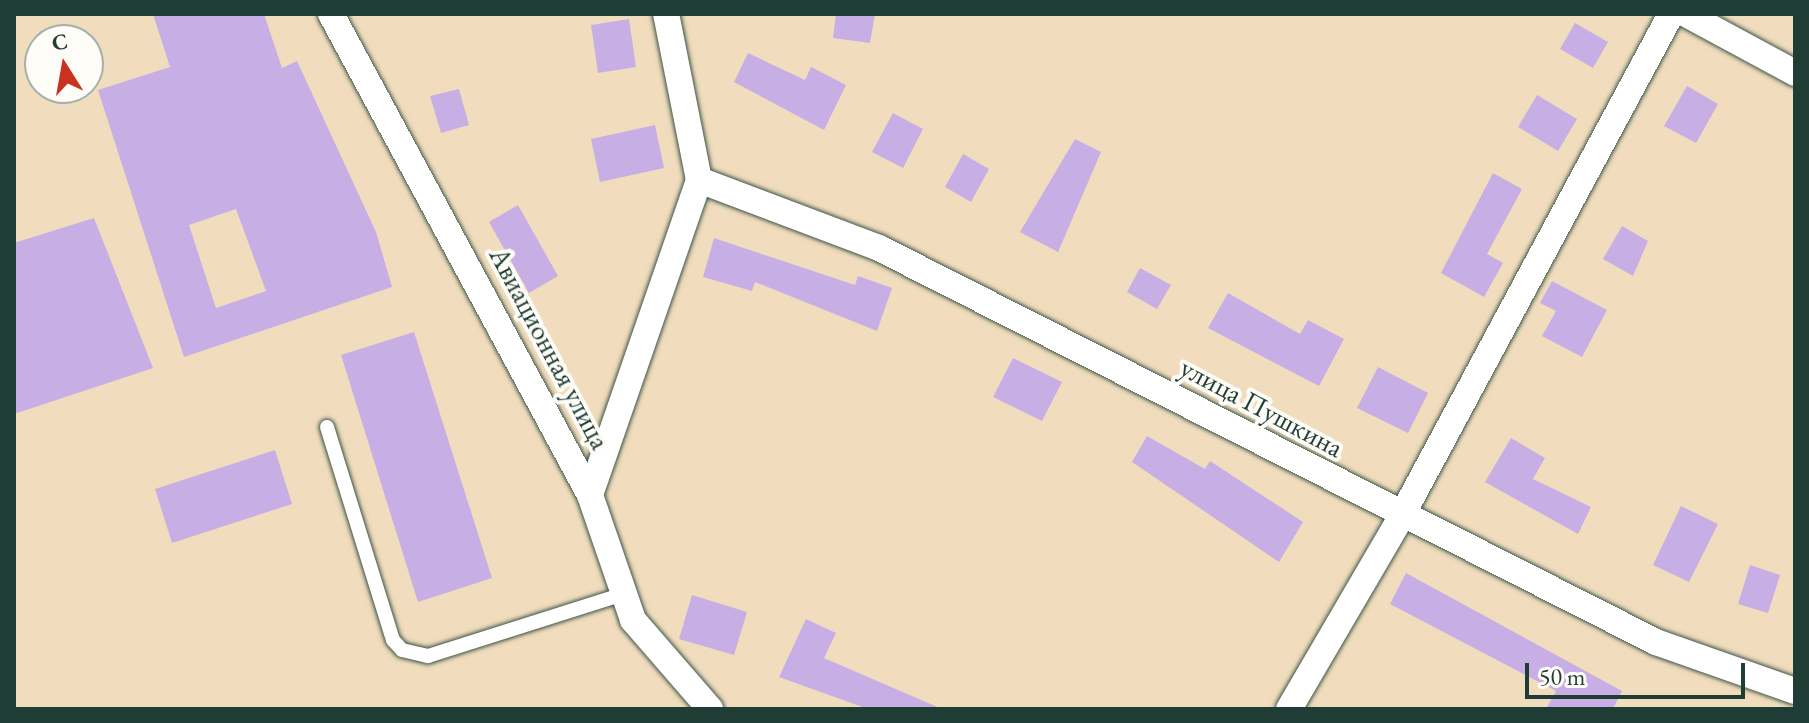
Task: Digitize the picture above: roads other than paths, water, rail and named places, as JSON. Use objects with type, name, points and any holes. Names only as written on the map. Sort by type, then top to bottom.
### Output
[{"type":"street","name":"Авиационная улица","points":[[331,14],[590,495],[633,620],[710,709]]},
{"type":"street","points":[[590,495],[699,180],[666,14]]},
{"type":"street","points":[[1289,709],[1401,517],[1671,14]]},
{"type":"street","points":[[1686,14],[1795,73]]},
{"type":"street","name":"улица Пушкина","points":[[699,180],[892,254],[1401,517],[1656,642],[1795,691]]},
{"type":"lane","points":[[327,427],[402,650],[428,656],[624,594]]}]
